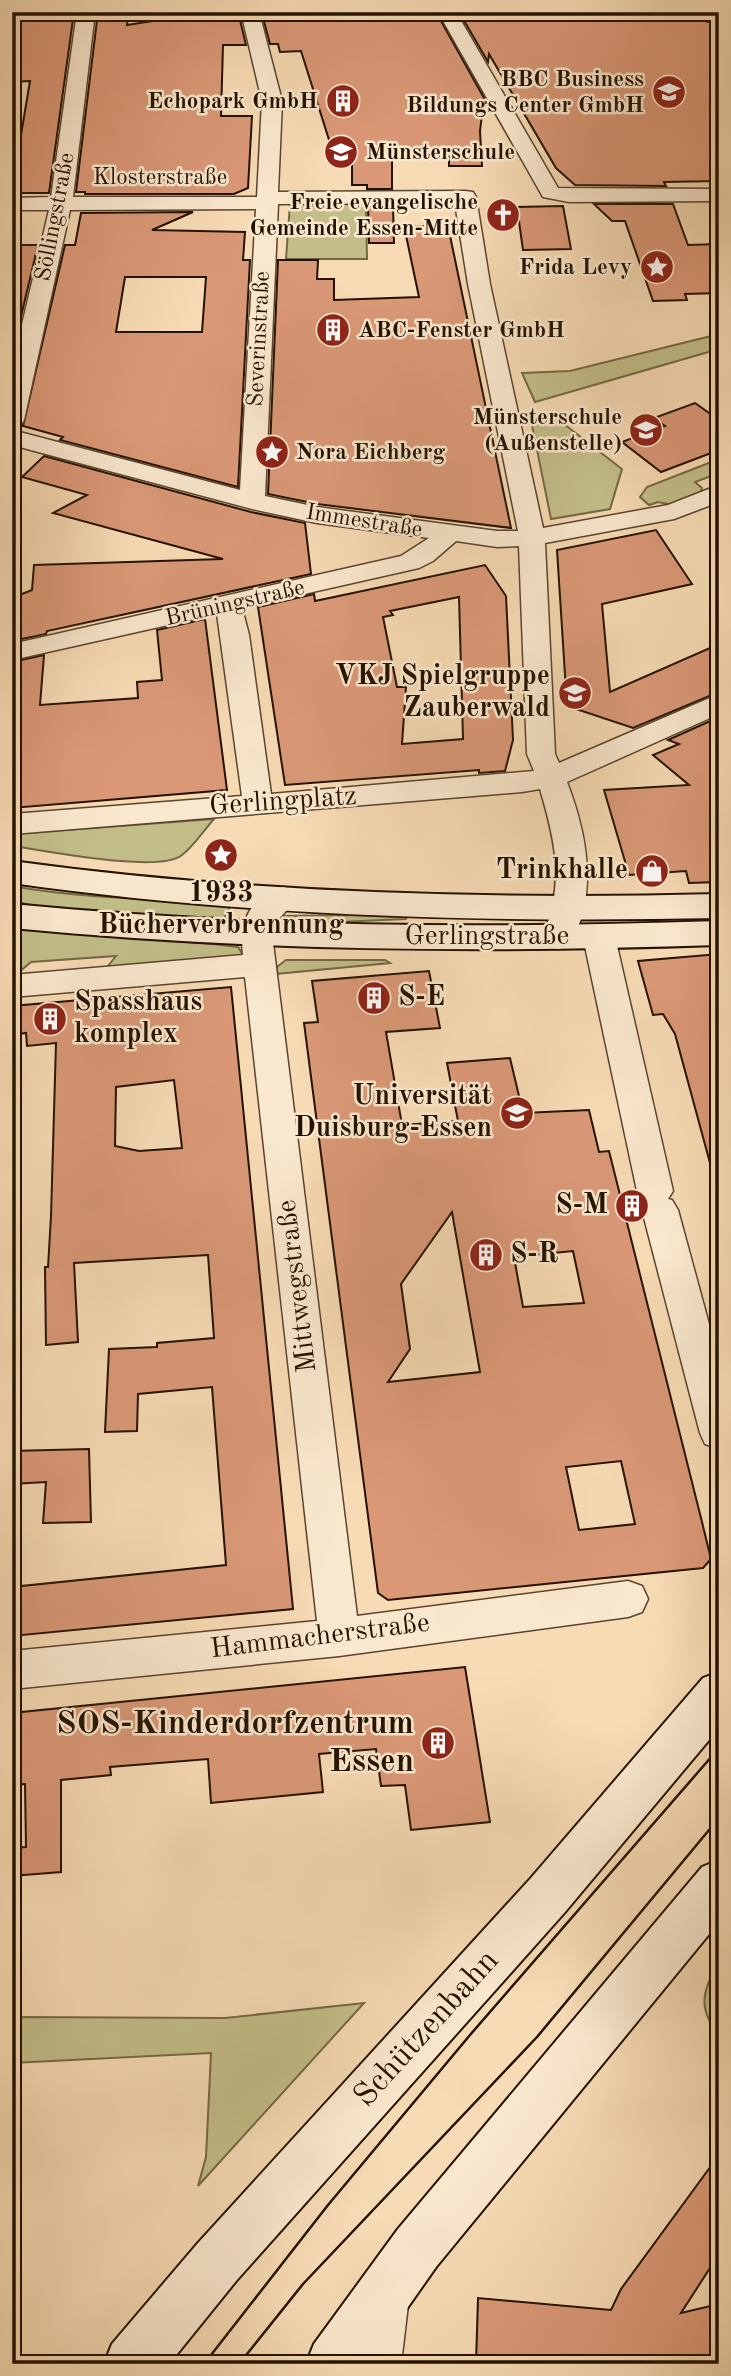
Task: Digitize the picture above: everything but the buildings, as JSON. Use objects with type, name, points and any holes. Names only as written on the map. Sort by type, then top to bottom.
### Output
[{"type":"main road","name":"Gerlingstraße","points":[[12,872],[80,881],[564,923],[598,937],[719,933]]},
{"type":"main road","name":"Gerlingstraße","points":[[12,916],[149,930],[258,950],[564,923],[719,906]]},
{"type":"main road","name":"Schützenbahn","points":[[132,2364],[217,2262],[548,1895],[719,1693]]},
{"type":"main road","points":[[334,2364],[426,2237],[719,1884]]},
{"type":"street","name":"Söllingstraße","points":[[12,420],[61,204],[86,12]]},
{"type":"street","name":"Severinstraße","points":[[250,12],[272,95],[252,501]]},
{"type":"street","points":[[447,12],[560,194],[719,195]]},
{"type":"street","name":"Klosterstraße","points":[[12,204],[465,197],[532,538]]},
{"type":"street","name":"Immestraße","points":[[12,437],[252,501],[317,515],[498,539],[532,538],[674,511],[719,492]]},
{"type":"street","name":"Brüningstraße","points":[[12,652],[410,562],[424,555],[449,534]]},
{"type":"street","points":[[532,538],[541,754],[552,777],[572,871],[564,923]]},
{"type":"street","points":[[228,605],[236,635],[258,804]]},
{"type":"street","name":"Gerlingplatz","points":[[12,824],[522,783],[552,777],[719,704]]},
{"type":"street","points":[[258,950],[259,920],[284,898]]},
{"type":"street","points":[[598,937],[658,1200],[719,1433]]},
{"type":"street","name":"Gerlingstraße","points":[[12,986],[258,950]]},
{"type":"street","name":"Mittwegstraße","points":[[258,950],[339,1637]]},
{"type":"street","name":"Hammacherstraße","points":[[12,1670],[339,1637],[628,1599]]},
{"type":"street","points":[[375,2364],[385,2293]]},
{"type":"shaded area","points":[[366,202],[367,259],[286,259],[290,204]]},
{"type":"shaded area","points":[[719,334],[719,349],[535,402],[522,373],[570,371]]},
{"type":"shaded area","points":[[555,417],[622,469],[610,509],[551,519],[532,425]]},
{"type":"shaded area","points":[[719,459],[719,473],[695,482],[702,488],[700,495],[673,505],[658,502],[649,505],[640,497],[647,487]]},
{"type":"shaded area","points":[[214,819],[182,855],[169,860],[127,862],[12,846],[12,834]]},
{"type":"shaded area","points":[[12,886],[94,896],[232,903],[222,922],[45,908],[12,901]]},
{"type":"shaded area","points":[[281,916],[407,917],[272,925],[275,919]]},
{"type":"shaded area","points":[[12,927],[238,947],[245,958],[104,971],[116,956],[31,962],[12,978]]},
{"type":"shaded area","points":[[286,960],[385,960],[390,963],[275,974],[278,966]]},
{"type":"shaded area","points":[[710,1979],[719,1979],[719,2031],[714,2030],[707,2017],[705,1993]]},
{"type":"shaded area","points":[[364,2003],[198,2186],[206,2157],[211,2053],[12,2063],[12,2017],[225,2018]]},
{"type":"tram line","points":[[204,2364],[328,2205],[470,2035],[719,1748]]},
{"type":"tram line","points":[[239,2364],[303,2284],[537,2037],[719,1818]]},
{"type":"place","name":"BBC Business Bildungs Center GmbH","points":[[669,92]]},
{"type":"place","name":"Echopark GmbH","points":[[343,101]]},
{"type":"place","name":"Münsterschule","points":[[341,152]]},
{"type":"place","name":"Freie evangelische Gemeinde Essen-Mitte","points":[[503,215]]},
{"type":"place","name":"Frida Levy","points":[[657,267]]},
{"type":"place","name":"ABC-Fenster GmbH","points":[[333,330]]},
{"type":"place","name":"Münsterschule (Außenstelle)","points":[[646,430]]},
{"type":"place","name":"Nora Eichberg","points":[[272,452]]},
{"type":"place","name":"VKJ Spielgruppe Zauberwald","points":[[575,693]]},
{"type":"place","name":"1933 Bücherverbrennung","points":[[221,855]]},
{"type":"place","name":"Trinkhalle","points":[[652,871]]},
{"type":"place","name":"S-E","points":[[374,998]]},
{"type":"place","name":"Spasshaus komplex","points":[[50,1019]]},
{"type":"place","name":"Universität Duisburg-Essen","points":[[517,1113]]},
{"type":"place","name":"S-M","points":[[632,1206]]},
{"type":"place","name":"S-R","points":[[486,1255]]},
{"type":"place","name":"SOS-Kinderdorfzentrum Essen","points":[[438,1743]]}]
